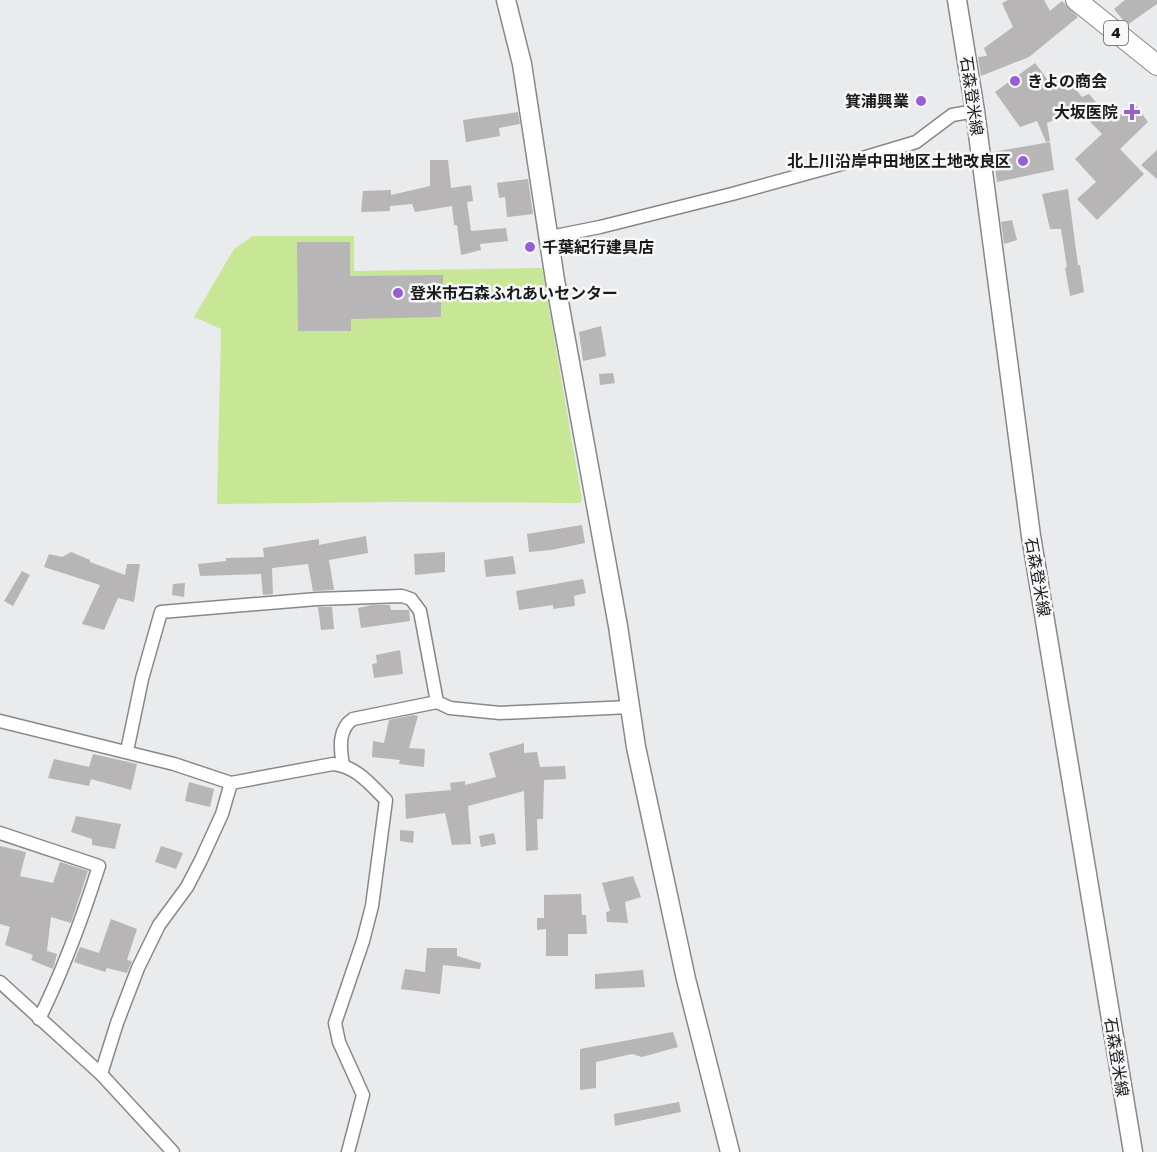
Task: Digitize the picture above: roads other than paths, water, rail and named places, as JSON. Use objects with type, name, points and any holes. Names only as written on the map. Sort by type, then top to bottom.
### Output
[{"type":"main road","name":"4","points":[[1076,0],[1157,65]]},
{"type":"street","points":[[506,0],[522,64],[559,303],[604,537],[645,792],[679,946],[730,1152]]},
{"type":"street","name":"石森登米線","points":[[957,0],[975,111],[1031,536],[1133,1152]]},
{"type":"street","points":[[550,237],[721,197],[856,160],[916,142],[951,115],[975,111]]},
{"type":"street","points":[[127,752],[142,679],[160,612],[317,599],[402,596],[411,599],[420,611],[437,702]]},
{"type":"street","points":[[343,765],[342,732],[345,724],[353,719],[437,702],[450,708],[500,713],[630,707]]},
{"type":"street","points":[[0,721],[174,764],[231,783],[333,764],[343,765],[360,774],[386,800],[372,906],[363,941],[335,1023],[339,1042],[363,1095],[348,1152]]},
{"type":"street","points":[[101,1074],[138,968],[159,925],[187,887],[201,860],[222,814],[231,783]]},
{"type":"street","points":[[0,833],[99,866],[76,937],[39,1019]]},
{"type":"street","points":[[0,982],[101,1074],[173,1152]]},
{"type":"place","name":"きよの商会","points":[[1015,81]]},
{"type":"place","name":"箕浦興業","points":[[921,101]]},
{"type":"place","name":"大坂医院","points":[[1132,112]]},
{"type":"place","name":"北上川沿岸中田地区土地改良区","points":[[1023,161]]},
{"type":"place","name":"千葉紀行建具店","points":[[530,247]]},
{"type":"place","name":"登米市石森ふれあいセンター","points":[[398,293]]}]
